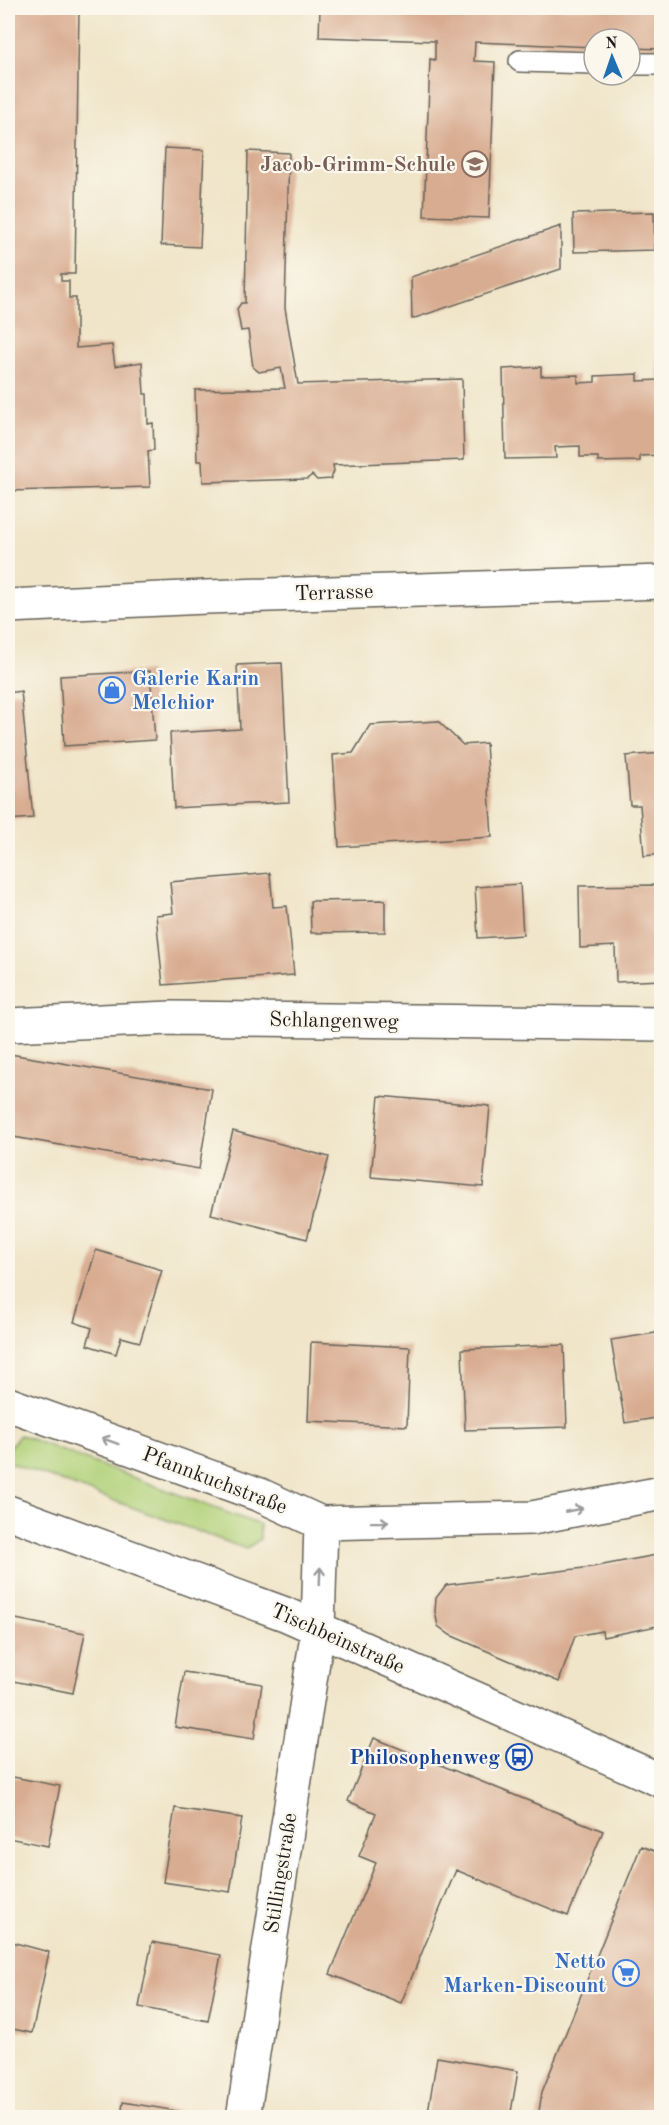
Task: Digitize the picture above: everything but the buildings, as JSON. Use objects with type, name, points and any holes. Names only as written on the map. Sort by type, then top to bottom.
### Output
[{"type":"street","name":"Terrasse","points":[[8,606],[217,596],[662,582]]},
{"type":"street","name":"Schlangenweg","points":[[8,1025],[171,1018],[662,1024]]},
{"type":"street","name":"Pfannkuchstraße","points":[[8,1404],[260,1495],[321,1523]]},
{"type":"street","points":[[318,1629],[321,1523],[532,1518],[662,1493]]},
{"type":"street","name":"Tischbeinstraße","points":[[8,1512],[235,1595],[318,1629],[662,1781]]},
{"type":"street","name":"Stillingstraße","points":[[243,2118],[318,1629]]},
{"type":"lane","points":[[520,61],[582,63]]},
{"type":"lane","points":[[642,64],[662,64]]},
{"type":"green space","points":[[20,1435],[260,1525],[260,1539],[246,1549],[8,1462],[10,1446]]},
{"type":"place","name":"Jacob-Grimm-Schule","points":[[475,164]]},
{"type":"place","name":"Galerie Karin Melchior","points":[[112,690]]},
{"type":"place","name":"Philosophenweg","points":[[519,1757]]},
{"type":"place","name":"Netto Marken-Discount","points":[[626,1973]]}]
